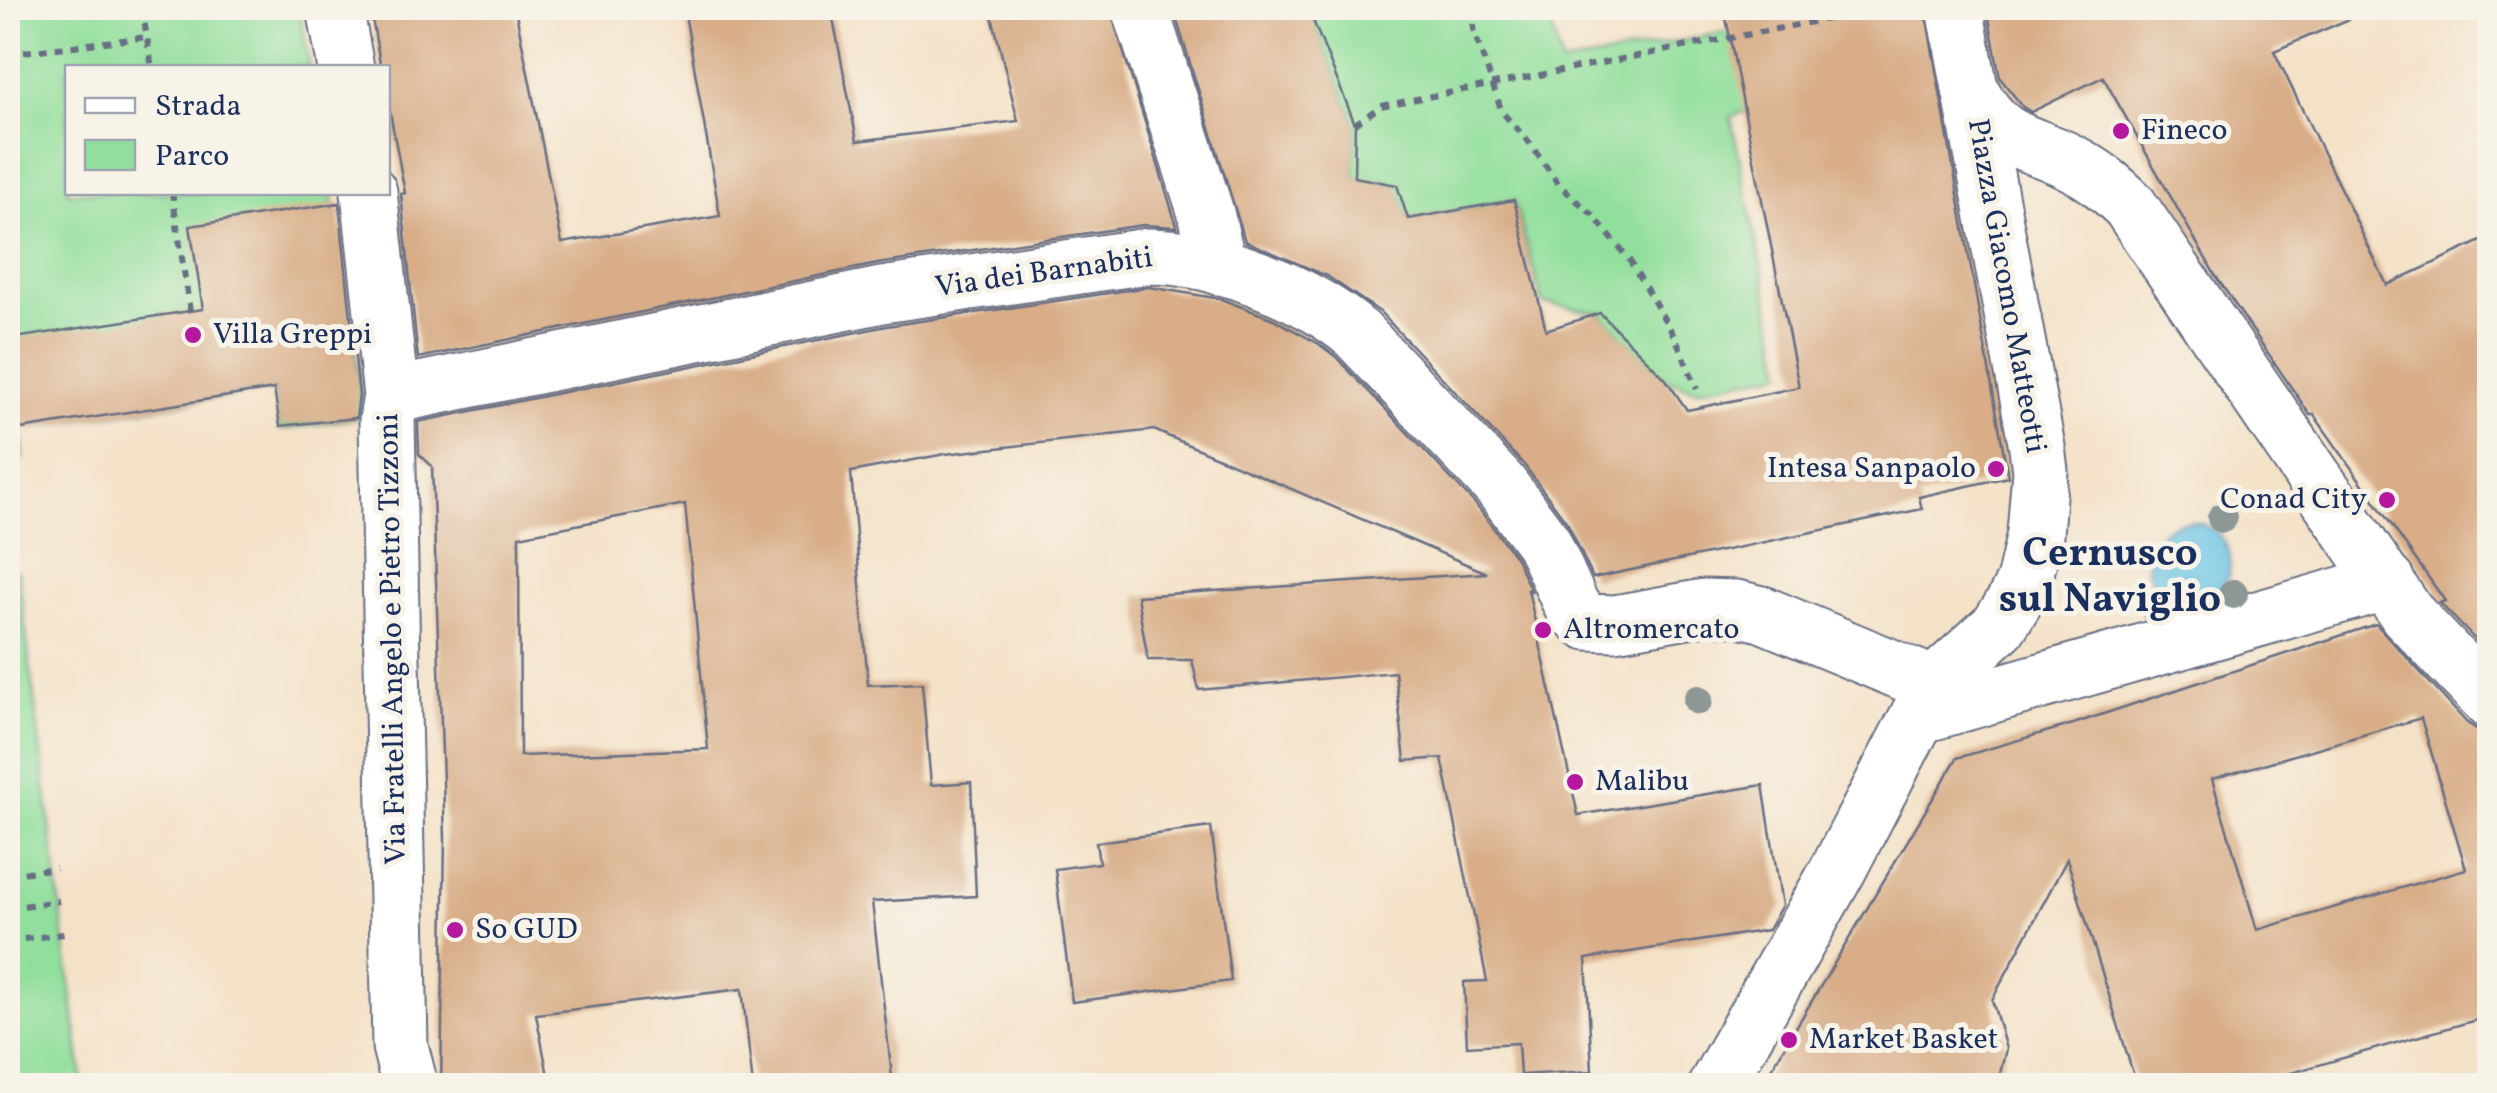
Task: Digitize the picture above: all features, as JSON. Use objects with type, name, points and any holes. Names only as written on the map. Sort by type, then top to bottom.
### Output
[{"type":"street","points":[[335,8],[345,65]]},
{"type":"street","points":[[1140,8],[1220,267]]},
{"type":"street","points":[[1954,8],[1970,89]]},
{"type":"street","name":"Piazza Giacomo Matteotti","points":[[1970,89],[1994,127],[2079,166],[2129,205],[2397,598],[2490,701]]},
{"type":"street","name":"Piazza Giacomo Matteotti","points":[[1716,1086],[1837,872],[1926,701],[2000,626],[2024,582],[2039,494],[2037,447],[1970,89]]},
{"type":"street","name":"Via Fratelli Angelo e Pietro Tizzoni","points":[[369,195],[391,396],[386,420],[400,1046],[410,1086]]},
{"type":"street","name":"Via dei Barnabiti","points":[[391,396],[901,292],[1148,256],[1182,256],[1285,290],[1342,320],[1500,485],[1543,542],[1573,610],[1588,622],[1615,622],[1704,606],[1762,614],[1926,701]]},
{"type":"street","points":[[1926,701],[2397,598]]},
{"type":"path","points":[[142,8],[152,65]]},
{"type":"path","points":[[1475,8],[1473,29],[1502,112],[1560,185],[1593,215],[1630,261],[1676,338],[1698,389]]},
{"type":"path","points":[[1356,124],[1381,106],[1884,8]]},
{"type":"path","points":[[8,54],[148,37]]},
{"type":"path","points":[[172,195],[190,311]]},
{"type":"path","points":[[8,874],[56,868]]},
{"type":"path","points":[[8,908],[59,901]]},
{"type":"path","points":[[8,942],[64,934]]},
{"type":"green space","points":[[8,8],[299,8],[310,65],[65,65],[65,195],[332,195],[365,417],[280,430],[274,389],[20,429],[24,458],[8,460]]},
{"type":"green space","points":[[1308,8],[1546,8],[1562,65],[1846,8],[1926,8],[1927,23],[1731,118],[1783,372],[1697,389],[1665,379],[1600,313],[1543,303],[1514,200],[1408,219],[1396,185],[1354,177],[1355,124]]},
{"type":"green space","points":[[18,571],[83,1085],[8,1085],[8,573]]},
{"type":"water","points":[[2189,522],[2205,525],[2218,534],[2227,547],[2227,579],[2218,592],[2205,601],[2189,604],[2173,601],[2160,592],[2151,579],[2148,563],[2151,547],[2160,534],[2173,525]]},
{"type":"building","points":[[370,8],[515,8],[562,243],[720,216],[684,8],[831,8],[857,141],[1018,121],[990,8],[1110,8],[1177,227],[1143,225],[877,264],[418,358],[401,194],[405,193],[390,112],[390,65],[380,65]]},
{"type":"building","points":[[1173,8],[1308,8],[1355,124],[1354,177],[1397,185],[1408,219],[1514,200],[1546,330],[1600,313],[1665,378],[1687,410],[1799,387],[1724,8],[1925,8],[2008,477],[1919,497],[1922,509],[1593,578],[1568,524],[1525,466],[1380,312],[1327,276],[1245,241]]},
{"type":"building","points":[[1987,8],[2375,8],[2274,51],[2387,285],[2490,237],[2490,655],[2440,603],[2445,601],[2314,415],[2310,415],[2215,275],[2103,77],[2031,112],[2000,78]]},
{"type":"building","name":"Villa Greppi","points":[[339,203],[359,395],[356,418],[280,426],[274,389],[8,431],[8,339],[203,309],[190,226]]},
{"type":"building","points":[[1149,287],[1221,299],[1273,319],[1319,344],[1336,357],[1476,505],[1516,558],[1531,591],[1528,590],[1578,815],[1763,785],[1782,905],[1768,930],[1586,959],[1592,1071],[1520,1075],[1518,1043],[1467,1046],[1464,982],[1487,981],[1442,758],[1405,761],[1395,672],[1199,690],[1192,660],[1148,660],[1137,596],[1487,573],[1154,430],[945,454],[851,472],[868,685],[922,683],[931,785],[971,782],[976,896],[872,902],[893,1086],[753,1086],[742,989],[536,1014],[550,1086],[441,1086],[445,838],[432,466],[419,454],[418,422],[887,326]],"holes":[[[685,504],[708,749],[520,756],[519,536]]]},
{"type":"building","points":[[2376,624],[2467,723],[2480,731],[2490,731],[2490,1016],[2245,1086],[2137,1086],[2067,859],[1992,1000],[2006,1049],[1997,1086],[1761,1086],[1957,758]],"holes":[[[2421,718],[2466,869],[2257,930],[2212,779]]]},
{"type":"building","points":[[1211,827],[1231,981],[1072,1002],[1055,869],[1099,863],[1096,842]]},
{"type":"place","name":"Fineco","points":[[2121,131]]},
{"type":"place","name":"Villa Greppi","points":[[193,335]]},
{"type":"place","name":"Intesa Sanpaolo","points":[[1996,469]]},
{"type":"place","name":"Conad City","points":[[2387,500]]},
{"type":"place","name":"Altromercato","points":[[1543,630]]},
{"type":"place","name":"Malibu","points":[[1575,782]]},
{"type":"place","name":"So GUD","points":[[455,930]]},
{"type":"place","name":"Market Basket","points":[[1789,1040]]},
{"type":"district","name":"Cernusco sul Naviglio","points":[[2110,578]]}]
